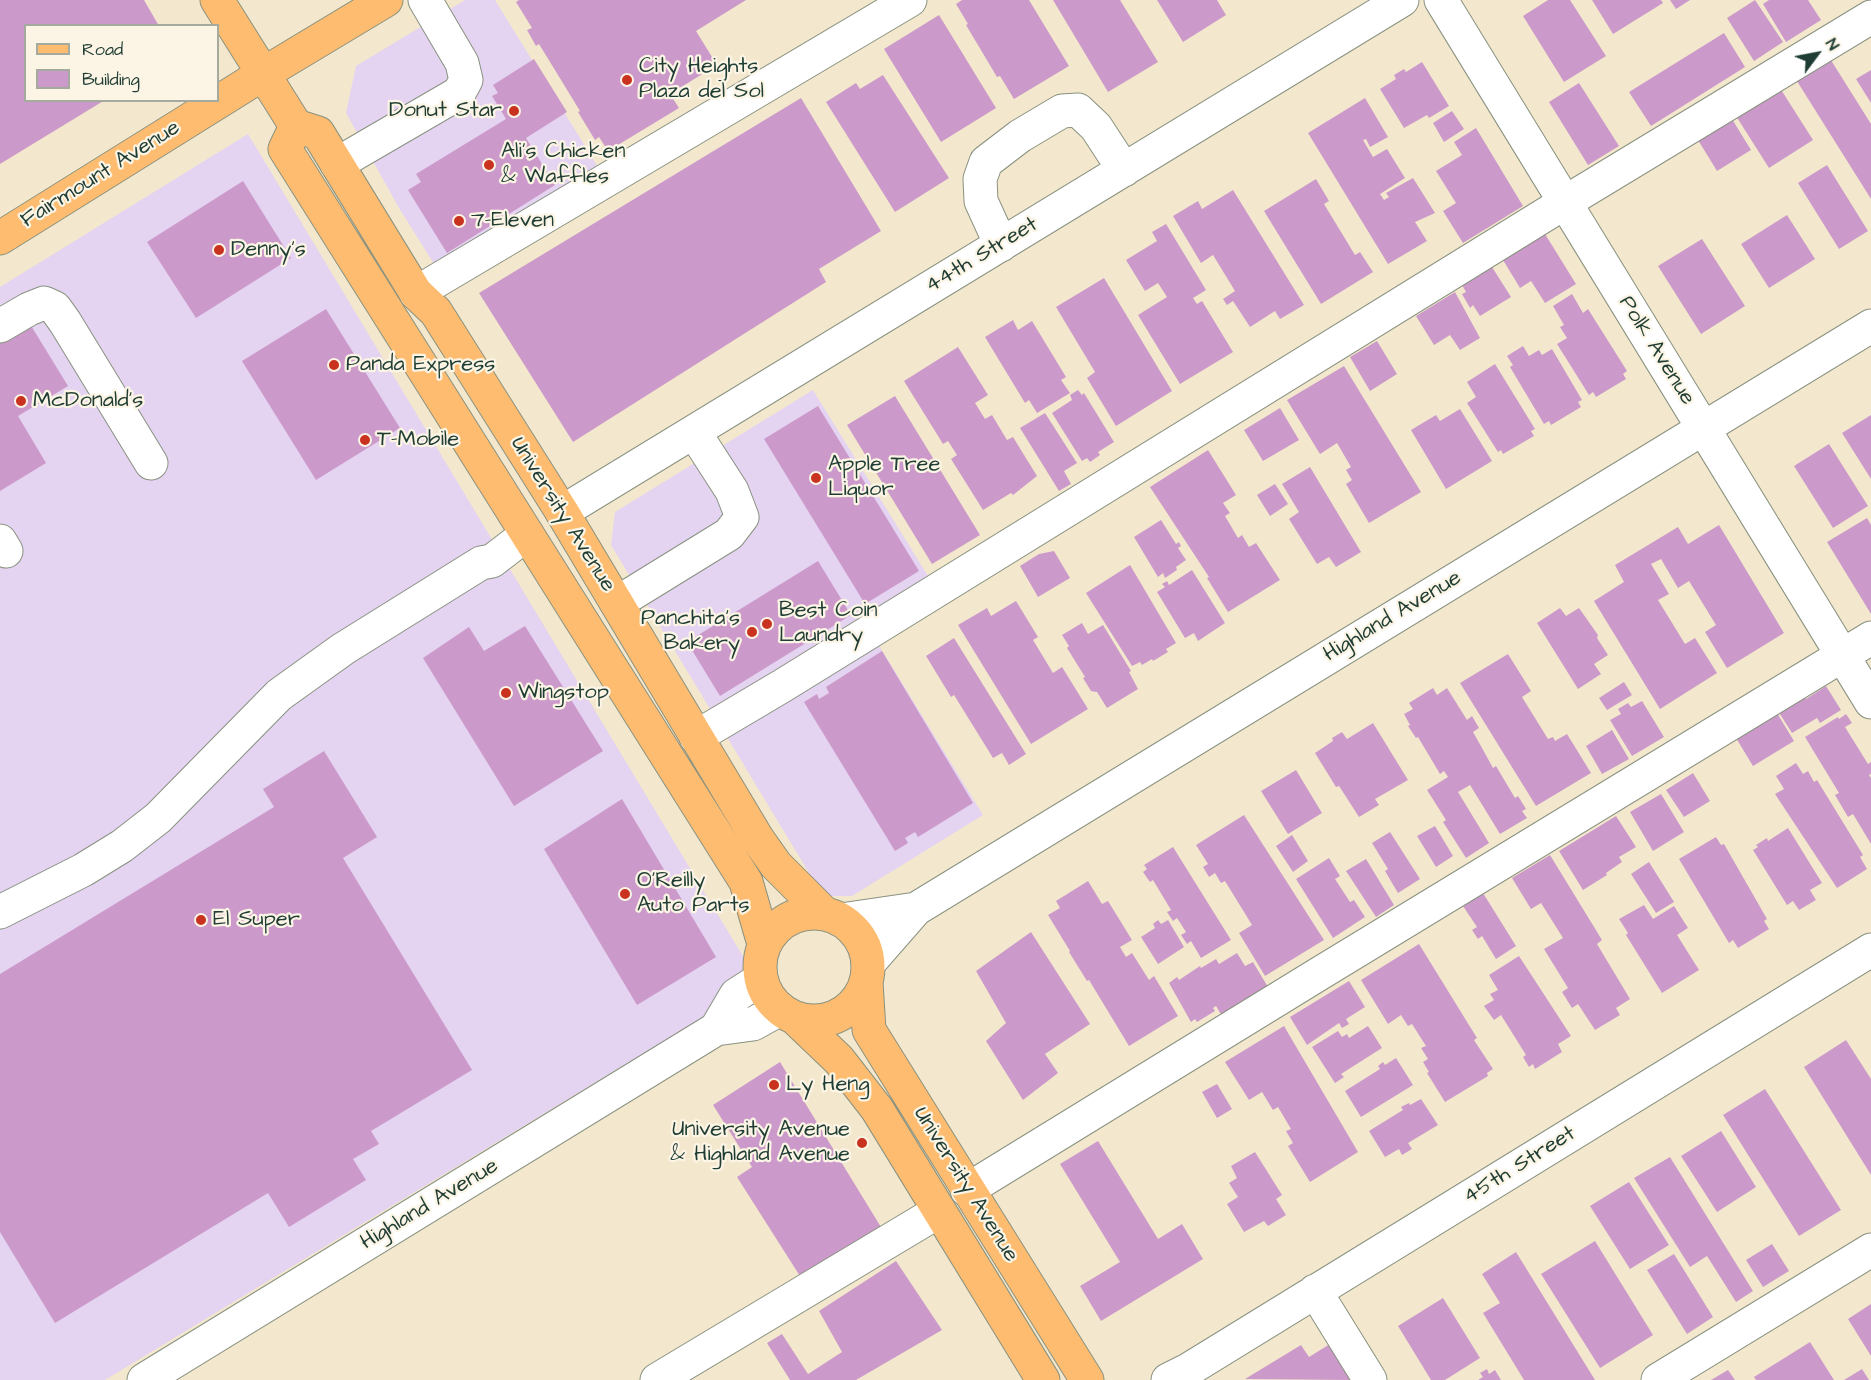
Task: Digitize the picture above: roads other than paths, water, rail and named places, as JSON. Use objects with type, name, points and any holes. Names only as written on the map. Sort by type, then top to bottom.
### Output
[{"type":"main road","points":[[217,0],[296,126]]},
{"type":"main road","name":"Fairmount Avenue","points":[[219,101],[386,0]]},
{"type":"main road","name":"Fairmount Avenue","points":[[0,238],[218,102]]},
{"type":"main road","name":"University Avenue","points":[[764,944],[746,882],[285,148],[296,126],[318,133],[416,293],[436,312],[562,512],[757,838],[776,865],[833,916]]},
{"type":"main road","points":[[527,534],[548,536],[585,596],[617,603]]},
{"type":"main road","points":[[806,912],[833,916],[855,931],[864,947],[867,973],[858,998],[846,1011],[830,1019],[813,1021],[787,1013],[768,996],[761,979],[759,962],[764,944],[774,929],[789,918],[806,912]]},
{"type":"main road","name":"University Avenue","points":[[867,973],[869,1030],[1087,1380]]},
{"type":"main road","name":"University Avenue","points":[[787,1013],[839,1060],[877,1109],[1043,1380]]},
{"type":"street","points":[[337,164],[459,93],[466,80],[462,63],[426,0]]},
{"type":"street","points":[[416,293],[910,0]]},
{"type":"street","name":"44th Street","points":[[562,512],[1402,0]]},
{"type":"street","name":"Polk Avenue","points":[[1441,0],[1871,702]]},
{"type":"street","points":[[696,737],[1564,202],[1871,17]]},
{"type":"street","points":[[1001,245],[981,201],[980,179],[986,162],[1020,136],[1062,111],[1078,110],[1096,127],[1124,170]]},
{"type":"street","points":[[0,326],[44,303],[55,308],[152,464]]},
{"type":"street","name":"Highland Avenue","points":[[867,973],[916,909],[1871,326]]},
{"type":"street","points":[[617,603],[729,534],[742,517],[732,491],[694,432]]},
{"type":"street","points":[[0,912],[83,870],[122,846],[158,818],[279,695],[343,649],[481,563],[492,561],[527,534]]},
{"type":"street","points":[[968,1190],[1871,638]]},
{"type":"street","name":"Highland Avenue","points":[[833,916],[916,909]]},
{"type":"street","name":"45th Street","points":[[1183,1377],[1315,1291],[1871,950]]},
{"type":"street","name":"Highland Avenue","points":[[716,1029],[736,995],[761,979]]},
{"type":"street","name":"Highland Avenue","points":[[144,1380],[716,1029],[753,1024],[787,1013]]},
{"type":"street","points":[[657,1380],[939,1210]]},
{"type":"street","points":[[1658,1380],[1871,1250]]},
{"type":"street","points":[[1315,1291],[1370,1380]]},
{"type":"place","name":"City Heights Plaza del Sol","points":[[627,80]]},
{"type":"place","name":"Donut Star","points":[[514,111]]},
{"type":"place","name":"Ali's Chicken & Waffles","points":[[489,165]]},
{"type":"place","name":"7-Eleven","points":[[459,221]]},
{"type":"place","name":"Denny's","points":[[219,250]]},
{"type":"place","name":"Panda Express","points":[[334,365]]},
{"type":"place","name":"McDonald's","points":[[21,401]]},
{"type":"place","name":"T-Mobile","points":[[365,440]]},
{"type":"place","name":"Apple Tree Liquor","points":[[816,478]]},
{"type":"place","name":"Best Coin Laundry","points":[[767,624]]},
{"type":"place","name":"Panchita's Bakery","points":[[752,632]]},
{"type":"place","name":"Wingstop","points":[[506,693]]},
{"type":"place","name":"O'Reilly Auto Parts","points":[[625,894]]},
{"type":"place","name":"El Super","points":[[201,920]]},
{"type":"place","name":"Ly Heng","points":[[774,1085]]},
{"type":"place","name":"University Avenue & Highland Avenue","points":[[862,1143]]}]
